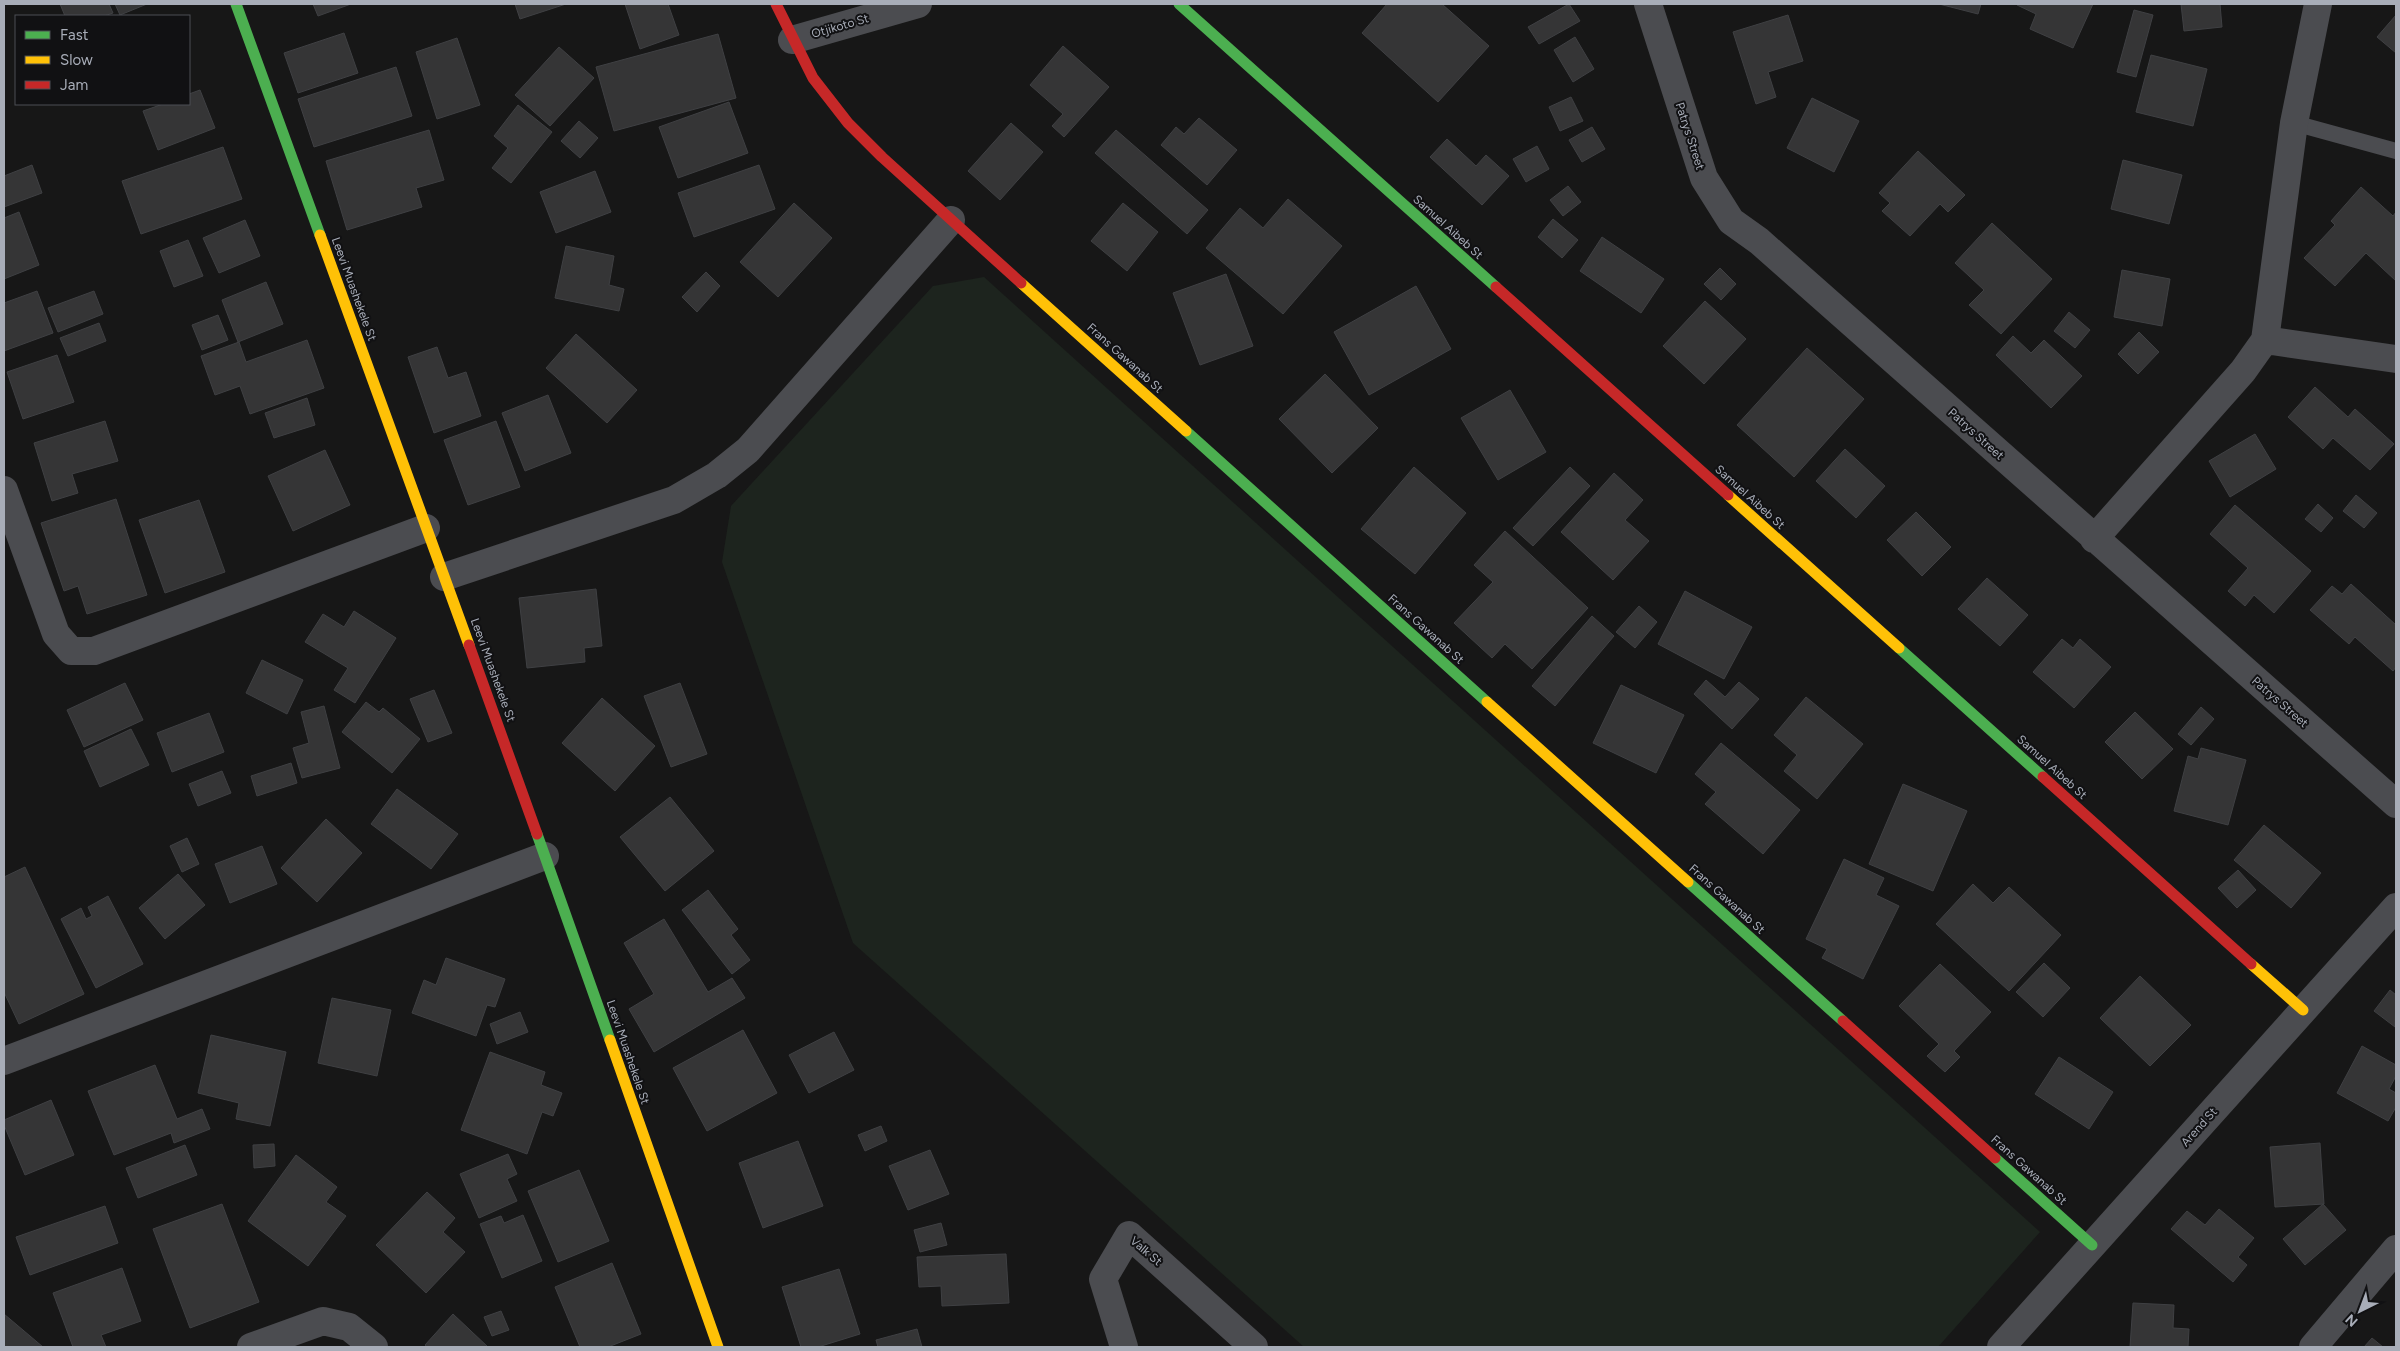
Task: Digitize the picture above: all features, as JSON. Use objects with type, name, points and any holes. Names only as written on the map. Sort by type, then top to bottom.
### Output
[{"type":"street","name":"Leevi Muashekele St","points":[[236,4],[545,856],[718,1347]]},
{"type":"street","name":"Frans Gawanab St","points":[[776,4],[792,40],[821,89],[860,135],[951,220],[2092,1246]]},
{"type":"street","name":"Otjikoto St","points":[[792,40],[918,4]]},
{"type":"street","name":"Samuel Aibeb St","points":[[1179,4],[2303,1010]]},
{"type":"street","name":"Patrys Street","points":[[1648,4],[1704,178],[1732,221],[1759,241],[2094,540],[2396,804]]},
{"type":"street","points":[[2094,540],[2243,371],[2265,340],[2294,123],[2318,4]]},
{"type":"street","points":[[444,577],[674,500],[717,475],[748,450],[951,220]]},
{"type":"street","points":[[2265,340],[2396,359]]},
{"type":"street","points":[[4,490],[56,634],[71,651],[94,651],[426,528]]},
{"type":"street","points":[[4,1061],[545,856]]},
{"type":"street","name":"Arend St","points":[[2001,1347],[2396,907]]},
{"type":"street","name":"Valk St","points":[[1124,1347],[1104,1279],[1129,1235],[1254,1347]]},
{"type":"street","points":[[2313,1347],[2396,1249]]},
{"type":"street","points":[[251,1347],[323,1321],[350,1327],[374,1347]]},
{"type":"lane","points":[[2294,123],[2396,151]]},
{"type":"shaded area","points":[[984,277],[2040,1232],[1938,1347],[1304,1347],[853,943],[722,562],[731,506],[933,286]]},
{"type":"building","points":[[60,4],[109,4],[113,13],[107,15],[65,15]]},
{"type":"building","points":[[115,4],[147,4],[120,15]]},
{"type":"building","points":[[313,4],[351,4],[318,16]]},
{"type":"building","points":[[515,4],[566,4],[520,19]]},
{"type":"building","points":[[625,4],[668,4],[679,35],[640,49]]},
{"type":"building","points":[[1387,4],[1442,4],[1489,46],[1438,102],[1362,33]]},
{"type":"building","points":[[1569,4],[1580,21],[1539,44],[1528,27]]},
{"type":"building","points":[[1939,4],[1981,4],[1978,14]]},
{"type":"building","points":[[2018,4],[2093,4],[2073,48],[2030,29],[2036,14]]},
{"type":"building","points":[[2181,4],[2220,4],[2222,27],[2184,31]]},
{"type":"building","points":[[2134,10],[2153,15],[2136,77],[2117,72]]},
{"type":"building","points":[[1788,15],[1803,61],[1768,72],[1776,97],[1756,104],[1733,32]]},
{"type":"building","points":[[2396,15],[2396,53],[2377,37]]},
{"type":"building","points":[[344,33],[358,73],[298,93],[284,53]]},
{"type":"building","points":[[718,34],[736,98],[614,131],[596,67]]},
{"type":"building","points":[[1575,37],[1594,69],[1573,82],[1554,50]]},
{"type":"building","points":[[457,38],[480,105],[437,119],[416,52]]},
{"type":"building","points":[[1063,46],[1109,87],[1064,137],[1052,126],[1063,114],[1030,85]]},
{"type":"building","points":[[559,47],[594,78],[550,126],[515,95]]},
{"type":"building","points":[[2151,55],[2207,69],[2193,126],[2136,112]]},
{"type":"building","points":[[396,67],[412,116],[314,147],[298,99]]},
{"type":"building","points":[[200,90],[215,128],[158,150],[143,111],[160,105],[190,105],[190,94]]},
{"type":"building","points":[[1571,97],[1583,121],[1560,131],[1549,107]]},
{"type":"building","points":[[1812,98],[1859,121],[1834,172],[1787,148]]},
{"type":"building","points":[[729,102],[748,153],[678,178],[659,127]]},
{"type":"building","points":[[518,105],[552,132],[511,183],[492,168],[508,148],[494,136]]},
{"type":"building","points":[[1199,118],[1237,150],[1207,185],[1161,145],[1176,127],[1184,134]]},
{"type":"building","points":[[579,121],[598,138],[580,158],[561,141]]},
{"type":"building","points":[[1011,123],[1043,152],[1000,200],[968,171]]},
{"type":"building","points":[[1592,127],[1605,149],[1582,162],[1569,140]]},
{"type":"building","points":[[429,130],[444,180],[416,188],[422,207],[347,230],[326,161]]},
{"type":"building","points":[[1116,130],[1208,210],[1187,234],[1095,153]]},
{"type":"building","points":[[1447,139],[1476,166],[1486,155],[1509,176],[1482,205],[1430,157]]},
{"type":"building","points":[[1537,146],[1549,169],[1526,182],[1513,159]]},
{"type":"building","points":[[223,147],[242,199],[141,234],[122,181]]},
{"type":"building","points":[[1918,151],[1965,195],[1948,212],[1940,204],[1910,236],[1882,211],[1890,203],[1879,193]]},
{"type":"building","points":[[2123,160],[2182,175],[2169,224],[2111,209]]},
{"type":"building","points":[[32,165],[42,193],[4,207],[4,176]]},
{"type":"building","points":[[759,165],[775,209],[694,237],[678,193]]},
{"type":"building","points":[[595,171],[611,212],[556,233],[540,192]]},
{"type":"building","points":[[1568,186],[1581,202],[1563,216],[1550,200]]},
{"type":"building","points":[[2361,187],[2393,216],[2396,212],[2396,281],[2366,253],[2335,286],[2304,258],[2335,225],[2331,221]]},
{"type":"building","points":[[1288,199],[1342,246],[1283,314],[1206,248],[1240,208],[1263,228]]},
{"type":"building","points":[[794,203],[832,238],[778,297],[740,262]]},
{"type":"building","points":[[1123,203],[1158,232],[1127,271],[1091,241]]},
{"type":"building","points":[[19,212],[39,265],[4,279],[4,218]]},
{"type":"building","points":[[1553,219],[1578,240],[1562,258],[1538,237]]},
{"type":"building","points":[[245,220],[260,256],[219,273],[203,238]]},
{"type":"building","points":[[1992,223],[2052,279],[2001,334],[1969,305],[1984,290],[1955,263]]},
{"type":"building","points":[[1602,237],[1664,279],[1641,313],[1580,271]]},
{"type":"building","points":[[188,240],[203,276],[174,287],[160,251]]},
{"type":"building","points":[[566,246],[614,256],[609,285],[624,289],[619,311],[555,298]]},
{"type":"building","points":[[1720,268],[1736,284],[1721,300],[1704,284]]},
{"type":"building","points":[[2122,270],[2170,279],[2162,326],[2114,317]]},
{"type":"building","points":[[706,272],[720,286],[697,312],[682,297]]},
{"type":"building","points":[[1226,274],[1253,346],[1200,365],[1173,293]]},
{"type":"building","points":[[266,282],[283,324],[238,342],[222,300]]},
{"type":"building","points":[[1416,286],[1451,349],[1369,395],[1334,332]]},
{"type":"building","points":[[37,291],[53,333],[4,351],[4,303]]},
{"type":"building","points":[[94,291],[103,314],[58,332],[48,308]]},
{"type":"building","points":[[1705,301],[1746,339],[1704,384],[1663,346]]},
{"type":"building","points":[[2069,312],[2090,330],[2075,348],[2054,331]]},
{"type":"building","points":[[218,315],[228,340],[202,350],[192,325]]},
{"type":"building","points":[[99,323],[106,341],[68,356],[60,338]]},
{"type":"building","points":[[2139,332],[2159,352],[2138,374],[2118,354]]},
{"type":"building","points":[[576,334],[637,390],[607,423],[546,368]]},
{"type":"building","points":[[2013,336],[2031,353],[2044,340],[2082,376],[2051,408],[1996,355]]},
{"type":"building","points":[[307,340],[324,388],[250,414],[240,386],[215,395],[201,356],[239,342],[246,362]]},
{"type":"building","points":[[437,347],[448,378],[466,372],[481,416],[434,433],[408,357]]},
{"type":"building","points":[[1807,348],[1864,399],[1794,477],[1737,425]]},
{"type":"building","points":[[57,355],[74,402],[23,419],[7,372]]},
{"type":"building","points":[[1325,374],[1378,428],[1332,473],[1279,419]]},
{"type":"building","points":[[2315,387],[2348,417],[2355,409],[2394,444],[2370,470],[2333,438],[2323,449],[2288,417]]},
{"type":"building","points":[[1510,390],[1546,452],[1498,480],[1461,418]]},
{"type":"building","points":[[548,395],[571,453],[525,471],[502,413]]},
{"type":"building","points":[[307,398],[315,425],[274,438],[265,413]]},
{"type":"building","points":[[105,421],[118,461],[72,474],[78,493],[52,501],[34,443]]},
{"type":"building","points":[[496,421],[520,487],[468,505],[444,440]]},
{"type":"building","points":[[2255,434],[2276,469],[2230,497],[2209,461]]},
{"type":"building","points":[[1845,449],[1885,486],[1856,518],[1816,481]]},
{"type":"building","points":[[325,450],[350,505],[293,531],[268,476]]},
{"type":"building","points":[[1414,467],[1466,513],[1415,574],[1361,529]]},
{"type":"building","points":[[1570,467],[1590,486],[1533,546],[1513,528]]},
{"type":"building","points":[[1614,473],[1643,500],[1625,520],[1649,541],[1613,580],[1561,532]]},
{"type":"building","points":[[2356,495],[2377,513],[2364,528],[2343,511]]},
{"type":"building","points":[[116,499],[147,595],[87,614],[78,586],[64,591],[41,523]]},
{"type":"building","points":[[199,500],[225,572],[165,593],[139,520]]},
{"type":"building","points":[[2318,504],[2333,518],[2321,532],[2305,519]]},
{"type":"building","points":[[2235,505],[2311,571],[2274,613],[2254,595],[2245,606],[2228,591],[2248,568],[2210,534]]},
{"type":"building","points":[[1916,512],[1951,547],[1922,576],[1887,540]]},
{"type":"building","points":[[1505,531],[1588,608],[1532,669],[1505,644],[1492,658],[1454,623],[1493,582],[1474,565]]},
{"type":"building","points":[[1987,578],[2028,615],[2000,646],[1958,609]]},
{"type":"building","points":[[2351,584],[2396,625],[2396,667],[2393,671],[2355,637],[2349,644],[2310,610],[2332,586],[2342,594]]},
{"type":"building","points":[[596,589],[602,646],[584,648],[585,662],[527,668],[519,598]]},
{"type":"building","points":[[1685,591],[1752,627],[1724,679],[1658,644]]},
{"type":"building","points":[[1639,606],[1657,622],[1635,648],[1616,632]]},
{"type":"building","points":[[354,611],[396,638],[355,703],[334,690],[348,668],[305,642],[323,614],[344,627]]},
{"type":"building","points":[[1592,616],[1614,636],[1555,706],[1532,686]]},
{"type":"building","points":[[2062,639],[2073,648],[2080,639],[2111,667],[2074,708],[2033,672]]},
{"type":"building","points":[[262,660],[303,680],[287,714],[246,693]]},
{"type":"building","points":[[1706,680],[1725,697],[1739,682],[1759,699],[1732,729],[1694,694]]},
{"type":"building","points":[[125,683],[143,720],[84,747],[67,710]]},
{"type":"building","points":[[680,683],[707,754],[671,767],[644,696]]},
{"type":"building","points":[[1621,685],[1684,715],[1656,773],[1593,743]]},
{"type":"building","points":[[434,690],[452,733],[428,742],[410,699]]},
{"type":"building","points":[[1806,697],[1863,744],[1817,799],[1784,771],[1797,755],[1774,735]]},
{"type":"building","points":[[602,698],[655,746],[615,791],[562,743]]},
{"type":"building","points":[[366,702],[379,712],[383,708],[420,739],[392,773],[342,732]]},
{"type":"building","points":[[324,706],[340,768],[302,778],[293,748],[309,743],[301,712]]},
{"type":"building","points":[[2201,707],[2214,719],[2191,745],[2178,734]]},
{"type":"building","points":[[2135,712],[2173,749],[2142,779],[2105,742]]},
{"type":"building","points":[[209,713],[224,752],[172,772],[157,733]]},
{"type":"building","points":[[131,729],[149,765],[100,787],[84,751]]},
{"type":"building","points":[[1721,743],[1800,810],[1763,854],[1705,804],[1716,792],[1695,774]]},
{"type":"building","points":[[2201,748],[2246,760],[2228,825],[2174,811],[2188,756],[2198,759]]},
{"type":"building","points":[[291,763],[297,783],[257,796],[251,776]]},
{"type":"building","points":[[222,771],[231,793],[198,806],[189,784]]},
{"type":"building","points":[[1903,784],[1967,811],[1933,891],[1869,864]]},
{"type":"building","points":[[397,789],[458,834],[431,869],[371,824]]},
{"type":"building","points":[[670,797],[714,851],[665,891],[620,837]]},
{"type":"building","points":[[326,819],[362,853],[317,902],[281,868]]},
{"type":"building","points":[[2264,825],[2321,873],[2291,908],[2234,860]]},
{"type":"building","points":[[187,838],[199,864],[182,872],[170,846]]},
{"type":"building","points":[[262,846],[277,884],[230,903],[215,864]]},
{"type":"building","points":[[1844,859],[1884,878],[1876,895],[1899,906],[1863,979],[1822,958],[1827,949],[1806,939]]},
{"type":"building","points":[[25,867],[84,994],[19,1024],[4,992],[4,877]]},
{"type":"building","points":[[2238,870],[2256,890],[2237,908],[2218,888]]},
{"type":"building","points":[[178,874],[205,905],[165,939],[139,908]]},
{"type":"building","points":[[1973,884],[1993,903],[2009,887],[2061,935],[2009,991],[1936,924]]},
{"type":"building","points":[[708,890],[738,929],[731,935],[750,960],[732,974],[682,910]]},
{"type":"building","points":[[108,896],[143,964],[96,988],[61,919],[81,908],[86,919],[92,916],[88,907]]},
{"type":"building","points":[[664,919],[708,992],[732,978],[745,998],[654,1052],[629,1009],[654,994],[624,943]]},
{"type":"building","points":[[446,958],[505,979],[495,1007],[487,1005],[476,1036],[412,1013],[424,980],[436,985]]},
{"type":"building","points":[[2044,963],[2070,988],[2043,1017],[2016,992]]},
{"type":"building","points":[[1940,964],[1991,1012],[1954,1051],[1960,1057],[1945,1072],[1927,1056],[1939,1044],[1899,1006]]},
{"type":"building","points":[[2140,976],[2191,1025],[2150,1066],[2100,1018]]},
{"type":"building","points":[[2390,990],[2396,995],[2395,1027],[2374,1011]]},
{"type":"building","points":[[332,998],[391,1010],[377,1076],[318,1063]]},
{"type":"building","points":[[520,1012],[528,1032],[497,1044],[490,1024]]},
{"type":"building","points":[[743,1030],[777,1093],[707,1131],[673,1068]]},
{"type":"building","points":[[834,1032],[854,1070],[809,1093],[789,1055]]},
{"type":"building","points":[[211,1035],[286,1052],[270,1126],[236,1119],[239,1103],[198,1093]]},
{"type":"building","points":[[2362,1046],[2396,1065],[2396,1076],[2389,1089],[2396,1093],[2396,1107],[2388,1121],[2337,1093]]},
{"type":"building","points":[[490,1052],[545,1072],[541,1085],[562,1093],[553,1116],[542,1112],[527,1154],[461,1130]]},
{"type":"building","points":[[2059,1057],[2113,1092],[2089,1129],[2035,1094]]},
{"type":"building","points":[[155,1065],[177,1119],[202,1109],[210,1129],[174,1143],[171,1133],[114,1155],[88,1091]]},
{"type":"building","points":[[51,1100],[74,1155],[25,1175],[4,1125],[4,1120]]},
{"type":"building","points":[[881,1126],[887,1141],[865,1151],[858,1135]]},
{"type":"building","points":[[798,1141],[823,1206],[763,1228],[739,1163]]},
{"type":"building","points":[[2320,1143],[2324,1204],[2275,1207],[2270,1147]]},
{"type":"building","points":[[274,1144],[275,1166],[254,1168],[253,1145]]},
{"type":"building","points":[[185,1145],[197,1175],[138,1198],[126,1168]]},
{"type":"building","points":[[930,1150],[949,1194],[908,1210],[889,1166]]},
{"type":"building","points":[[508,1154],[517,1174],[507,1179],[517,1201],[479,1218],[460,1174]]},
{"type":"building","points":[[296,1155],[337,1187],[326,1202],[346,1216],[308,1266],[248,1221]]},
{"type":"building","points":[[579,1170],[609,1241],[558,1262],[528,1191]]},
{"type":"building","points":[[427,1192],[455,1218],[443,1232],[465,1252],[426,1293],[376,1245]]},
{"type":"building","points":[[222,1204],[259,1302],[190,1328],[153,1229]]},
{"type":"building","points":[[2323,1204],[2346,1230],[2305,1265],[2283,1239]]},
{"type":"building","points":[[105,1206],[118,1243],[30,1275],[16,1237]]},
{"type":"building","points":[[2219,1209],[2254,1238],[2238,1257],[2247,1265],[2233,1282],[2171,1229],[2187,1211],[2205,1225]]},
{"type":"building","points":[[523,1215],[542,1261],[502,1278],[480,1224],[501,1216],[504,1223]]},
{"type":"building","points":[[941,1223],[947,1245],[920,1252],[914,1230]]},
{"type":"building","points":[[1006,1254],[1009,1303],[942,1306],[941,1286],[919,1287],[917,1257]]},
{"type":"building","points":[[612,1263],[641,1334],[608,1347],[580,1347],[555,1287]]},
{"type":"building","points":[[122,1268],[141,1321],[101,1335],[106,1347],[73,1347],[53,1293]]},
{"type":"building","points":[[839,1269],[860,1334],[818,1347],[801,1347],[782,1287]]},
{"type":"building","points":[[2133,1303],[2174,1305],[2173,1328],[2189,1329],[2188,1347],[2130,1347]]},
{"type":"building","points":[[501,1311],[509,1330],[492,1336],[484,1317]]},
{"type":"building","points":[[4,1314],[43,1347],[4,1347]]},
{"type":"building","points":[[453,1314],[488,1347],[427,1347],[425,1345]]},
{"type":"building","points":[[917,1329],[922,1347],[878,1347],[876,1340]]},
{"type":"building","points":[[2372,1338],[2383,1347],[2364,1347]]},
{"type":"traffic: fast","points":[[236,4],[320,235]]},
{"type":"traffic: fast","points":[[1179,4],[1496,287]]},
{"type":"traffic: fast","points":[[1186,431],[1487,702]]},
{"type":"traffic: fast","points":[[1899,648],[2043,777]]},
{"type":"traffic: fast","points":[[537,834],[610,1040]]},
{"type":"traffic: fast","points":[[1688,882],[1843,1021]]},
{"type":"traffic: fast","points":[[1995,1158],[2092,1245]]},
{"type":"traffic: slow","points":[[320,235],[469,645]]},
{"type":"traffic: slow","points":[[1021,283],[1186,431]]},
{"type":"traffic: slow","points":[[1728,495],[1899,648]]},
{"type":"traffic: slow","points":[[1487,702],[1688,882]]},
{"type":"traffic: slow","points":[[2251,964],[2303,1010]]},
{"type":"traffic: slow","points":[[610,1040],[718,1347]]},
{"type":"traffic: jam","points":[[776,4],[813,78],[848,123],[882,157],[1021,283]]},
{"type":"traffic: jam","points":[[1496,287],[1728,495]]},
{"type":"traffic: jam","points":[[469,645],[537,834]]},
{"type":"traffic: jam","points":[[2043,777],[2251,964]]},
{"type":"traffic: jam","points":[[1843,1021],[1995,1158]]}]
